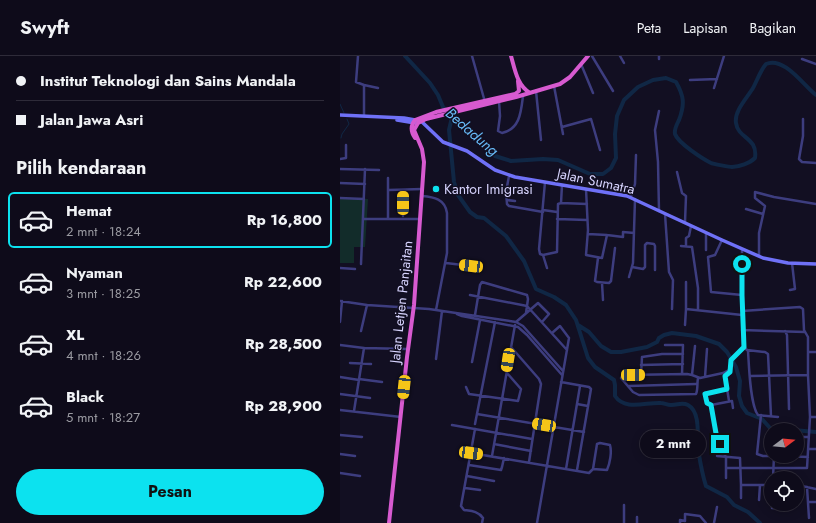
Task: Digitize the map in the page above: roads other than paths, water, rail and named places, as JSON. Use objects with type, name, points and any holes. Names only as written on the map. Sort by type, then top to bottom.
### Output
[{"type":"highway","points":[[423,154],[411,129],[418,122],[437,114],[516,94],[519,89],[518,80],[511,56]]},
{"type":"highway","points":[[462,108],[523,95],[564,82],[588,56]]},
{"type":"highway","points":[[518,80],[523,89],[530,93]]},
{"type":"highway","points":[[418,122],[414,130],[423,154]]},
{"type":"highway","name":"Jalan Letjen Panjaitan","points":[[389,523],[413,308],[423,189],[423,154]]},
{"type":"main road","points":[[340,115],[405,119],[418,122]]},
{"type":"main road","name":"Jalan Sumatra","points":[[418,122],[445,143],[469,152],[495,170],[509,176],[623,194],[759,257],[792,263],[816,264]]},
{"type":"street","points":[[358,56],[356,83],[378,88]]},
{"type":"street","points":[[472,56],[485,102]]},
{"type":"street","points":[[592,56],[613,91]]},
{"type":"street","points":[[620,56],[624,63]]},
{"type":"street","points":[[714,88],[724,56]]},
{"type":"street","points":[[802,59],[816,64]]},
{"type":"street","points":[[581,64],[593,93]]},
{"type":"street","points":[[690,80],[717,79]]},
{"type":"street","points":[[364,85],[364,116]]},
{"type":"street","points":[[554,86],[563,134]]},
{"type":"street","points":[[536,91],[541,140]]},
{"type":"street","points":[[499,101],[500,116],[498,131],[502,133],[515,126],[521,109],[523,95]]},
{"type":"street","points":[[658,111],[655,130],[658,162],[659,211]]},
{"type":"street","points":[[562,127],[591,119],[600,150]]},
{"type":"street","points":[[803,119],[803,136],[799,159],[802,162],[816,163]]},
{"type":"street","points":[[340,159],[346,158],[346,145]]},
{"type":"street","points":[[629,277],[633,265],[633,198],[636,155]]},
{"type":"street","points":[[340,169],[379,170]]},
{"type":"street","points":[[361,264],[365,169]]},
{"type":"street","points":[[677,172],[682,194],[686,196],[684,223]]},
{"type":"street","points":[[509,176],[506,192],[506,204],[557,212]]},
{"type":"street","points":[[388,178],[388,219]]},
{"type":"street","points":[[545,182],[539,249],[540,254],[543,254],[547,268]]},
{"type":"street","points":[[340,183],[364,184]]},
{"type":"street","points":[[543,254],[557,252],[557,212],[558,204],[561,203],[562,185]]},
{"type":"street","points":[[586,188],[588,234],[586,255],[598,258],[602,257],[606,235]]},
{"type":"street","points":[[389,190],[423,189]]},
{"type":"street","points":[[403,190],[403,216]]},
{"type":"street","points":[[759,257],[758,236],[765,206],[755,198],[756,192],[774,197],[816,204]]},
{"type":"street","points":[[422,196],[438,199],[442,202],[446,209],[448,245],[446,263],[436,310]]},
{"type":"street","points":[[340,198],[364,199]]},
{"type":"street","points":[[507,200],[515,201]]},
{"type":"street","points":[[561,203],[587,204]]},
{"type":"street","points":[[746,209],[763,214]]},
{"type":"street","points":[[665,214],[669,272],[672,280],[672,309]]},
{"type":"street","points":[[363,219],[420,219]]},
{"type":"street","points":[[557,219],[587,220]]},
{"type":"street","points":[[686,246],[686,238],[689,236],[691,226]]},
{"type":"street","points":[[588,234],[623,237],[623,232],[634,233]]},
{"type":"street","points":[[706,233],[706,250]]},
{"type":"street","points":[[722,240],[715,255],[708,257],[710,290],[713,293],[742,295]]},
{"type":"street","points":[[633,265],[643,269],[646,267],[645,245],[647,243],[655,246],[655,270]]},
{"type":"street","points":[[681,246],[692,246],[698,288],[698,310]]},
{"type":"street","points":[[598,258],[595,281],[609,283],[612,281],[615,248]]},
{"type":"street","points":[[742,250],[742,330],[744,347],[748,350],[767,352],[771,416]]},
{"type":"street","points":[[446,263],[471,266]]},
{"type":"street","points":[[790,290],[795,289],[792,263]]},
{"type":"street","points":[[340,268],[355,269]]},
{"type":"street","points":[[475,315],[480,283],[482,282],[526,294],[528,297],[526,313]]},
{"type":"street","points":[[602,282],[603,300]]},
{"type":"street","points":[[685,325],[686,282]]},
{"type":"street","points":[[470,294],[527,306],[567,350]]},
{"type":"street","points":[[340,322],[341,301],[367,305],[436,310],[495,322],[516,322],[523,326],[562,375]]},
{"type":"street","points":[[516,322],[536,304],[539,304],[549,315],[542,322]]},
{"type":"street","points":[[361,331],[367,305]]},
{"type":"street","points":[[726,468],[807,468],[810,417],[808,336],[805,332],[803,311],[800,307],[742,311]]},
{"type":"street","points":[[686,309],[742,315]]},
{"type":"street","points":[[436,359],[442,311]]},
{"type":"street","points":[[456,314],[475,315],[514,325],[528,334],[563,371]]},
{"type":"street","points":[[472,362],[480,320]]},
{"type":"street","points":[[476,424],[495,322]]},
{"type":"street","points":[[492,456],[514,325]]},
{"type":"street","points":[[538,523],[569,337],[560,326],[552,333]]},
{"type":"street","points":[[742,330],[805,332]]},
{"type":"street","points":[[786,332],[789,409]]},
{"type":"street","points":[[665,345],[683,344],[682,374]]},
{"type":"street","points":[[340,345],[364,348],[408,349]]},
{"type":"street","points":[[692,375],[695,346]]},
{"type":"street","points":[[510,347],[540,382],[529,462]]},
{"type":"street","points":[[733,408],[732,401],[729,401],[725,376],[730,372],[731,360],[744,347]]},
{"type":"street","points":[[354,411],[364,348]]},
{"type":"street","points":[[705,378],[707,349]]},
{"type":"street","points":[[748,350],[754,408],[761,417],[778,417]]},
{"type":"street","points":[[808,352],[816,352]]},
{"type":"street","points":[[641,375],[642,357],[644,356],[683,354]]},
{"type":"street","points":[[350,363],[371,364]]},
{"type":"street","points":[[641,365],[683,364]]},
{"type":"street","points":[[698,378],[696,384],[696,394],[639,395],[633,392],[622,380],[622,376],[682,374],[705,378],[729,370]]},
{"type":"street","points":[[466,387],[469,394],[518,401],[521,388],[506,372]]},
{"type":"street","points":[[750,376],[808,375]]},
{"type":"street","points":[[340,377],[382,382]]},
{"type":"street","points":[[561,382],[591,387],[577,470]]},
{"type":"street","points":[[629,386],[696,384]]},
{"type":"street","points":[[566,469],[580,386]]},
{"type":"street","points":[[697,388],[705,394],[707,403],[711,405],[718,442],[726,446],[726,478]]},
{"type":"street","points":[[705,394],[727,389]]},
{"type":"street","points":[[340,394],[370,398]]},
{"type":"street","points":[[711,405],[729,401]]},
{"type":"street","points":[[577,404],[588,406]]},
{"type":"street","points":[[340,410],[401,417]]},
{"type":"street","points":[[477,414],[584,432]]},
{"type":"street","points":[[761,417],[757,454],[764,456]]},
{"type":"street","points":[[810,417],[816,418]]},
{"type":"street","points":[[452,424],[532,439]]},
{"type":"street","points":[[475,428],[462,508],[464,510],[479,513],[483,518],[482,523]]},
{"type":"street","points":[[340,435],[362,437]]},
{"type":"street","points":[[471,453],[589,473],[593,469],[597,444],[600,443],[610,445],[612,447],[607,470],[593,469]]},
{"type":"street","points":[[494,444],[531,451]]},
{"type":"street","points":[[808,449],[816,449]]},
{"type":"street","points":[[340,454],[355,456]]},
{"type":"street","points":[[717,456],[740,457],[741,498]]},
{"type":"street","points":[[804,457],[808,457]]},
{"type":"street","points":[[469,465],[500,470],[504,458]]},
{"type":"street","points":[[773,463],[773,469]]},
{"type":"street","points":[[340,472],[360,476]]},
{"type":"street","points":[[467,476],[494,481]]},
{"type":"street","points":[[741,485],[764,485]]},
{"type":"street","points":[[759,500],[760,485]]},
{"type":"street","points":[[804,486],[816,489]]},
{"type":"street","points":[[807,487],[809,518]]},
{"type":"street","points":[[465,488],[480,490]]},
{"type":"street","points":[[808,502],[816,502]]},
{"type":"street","points":[[624,505],[624,523]]},
{"type":"street","points":[[714,523],[717,507]]},
{"type":"street","points":[[680,523],[680,520],[685,521],[685,514],[700,516],[706,523]]},
{"type":"street","points":[[637,517],[637,523]]},
{"type":"waterway","name":"Bedadung","points":[[405,56],[430,83],[438,95],[443,107],[459,125],[474,136],[495,156],[511,161],[543,159],[558,160],[590,174],[603,174],[611,168],[616,158],[615,134],[617,116],[624,100],[638,87],[653,80],[666,78],[676,82],[679,87],[683,105],[675,132],[677,138],[711,163],[732,167],[750,162],[755,158],[754,146],[740,132],[736,123],[736,118],[739,109],[753,88],[766,64],[780,64],[787,68],[816,95]]},
{"type":"waterway","points":[[340,104],[344,113]]},
{"type":"waterway","points":[[452,117],[449,130],[454,182],[458,195],[470,212],[477,217],[484,218],[506,236],[524,261],[536,289],[554,297],[566,305],[576,320],[588,358],[595,367],[614,380],[615,396],[619,401],[630,405],[655,403],[671,405],[684,404],[692,408],[697,419],[698,449],[706,486],[727,497],[734,505],[748,512],[760,523]]},
{"type":"waterway","points":[[341,138],[349,124],[347,119]]},
{"type":"waterway","points":[[578,325],[589,332],[601,346],[611,352],[621,352],[647,347],[657,342],[659,338],[664,335],[672,333],[696,336],[719,344],[727,352],[736,367],[740,381],[739,396],[742,406],[747,413],[762,419],[770,428],[816,432]]},
{"type":"place","name":"Kantor Imigrasi","points":[[436,189]]}]
